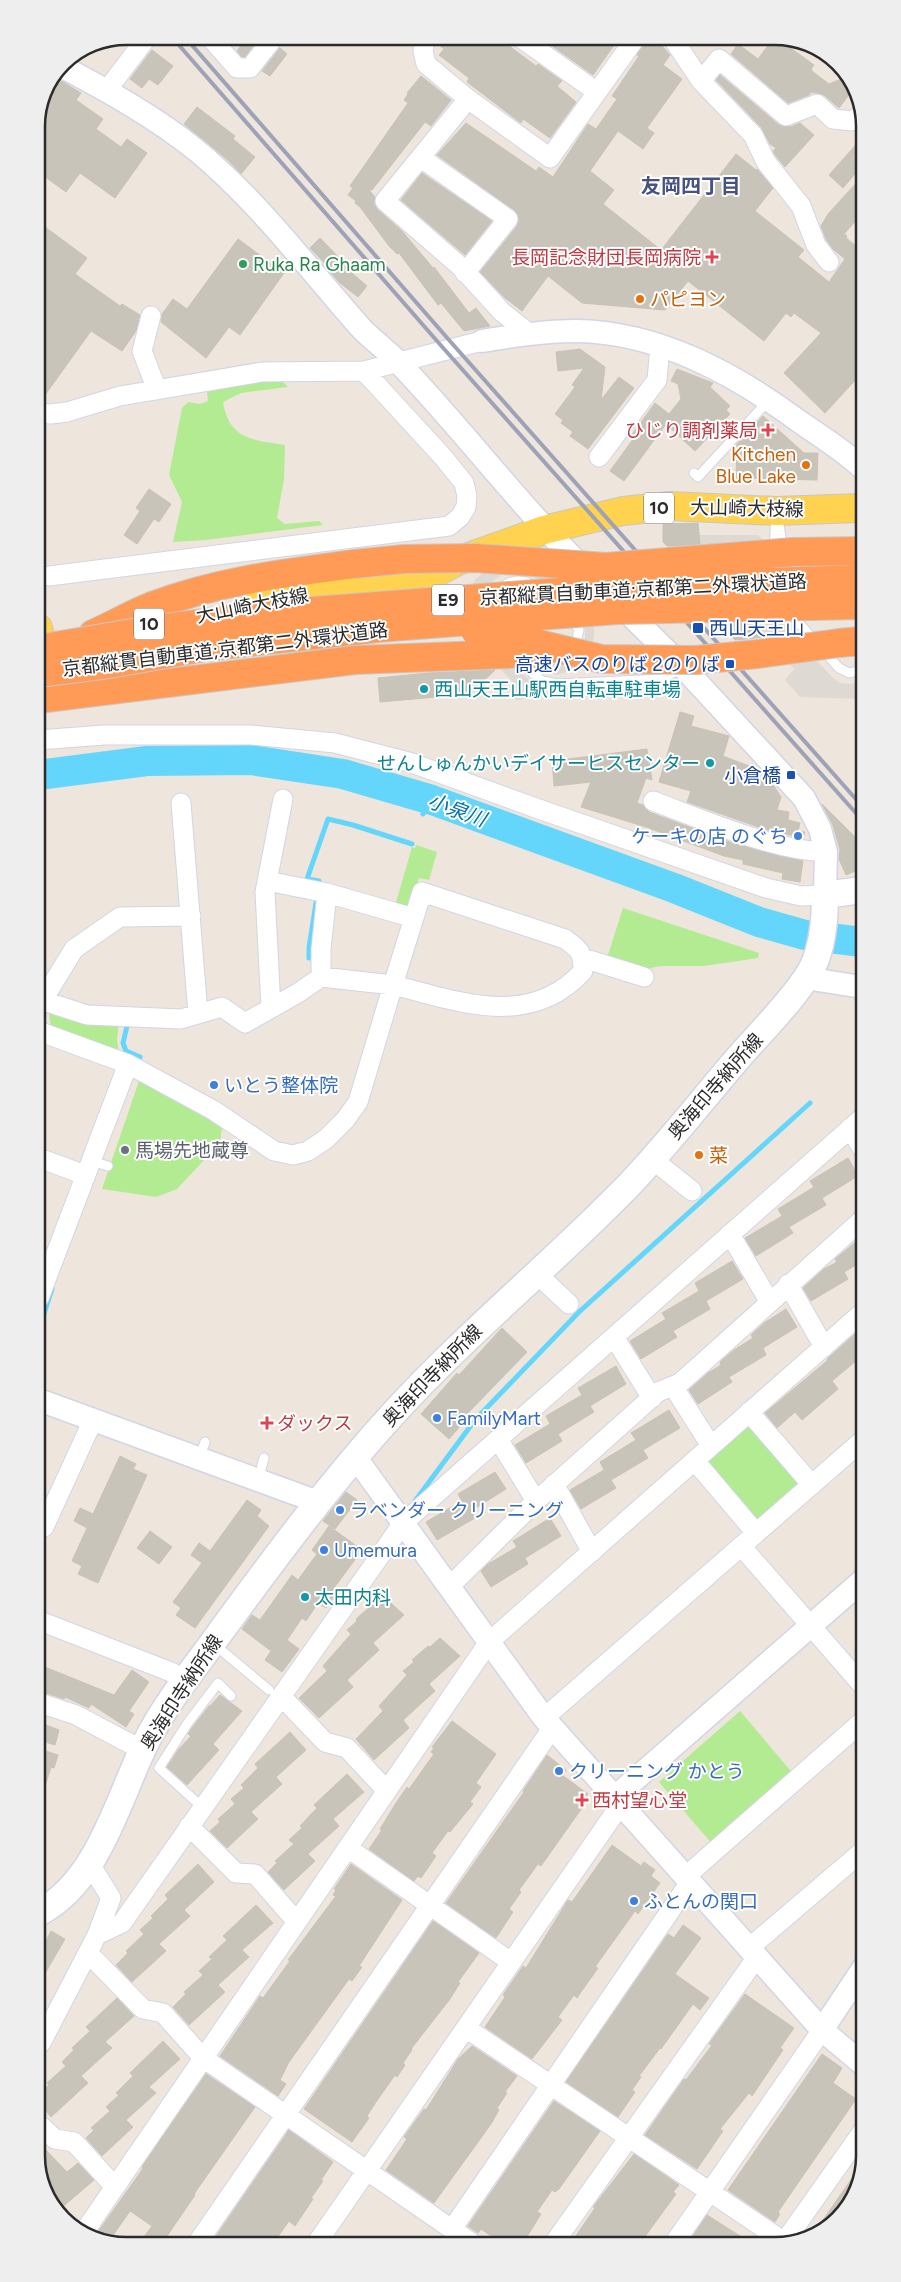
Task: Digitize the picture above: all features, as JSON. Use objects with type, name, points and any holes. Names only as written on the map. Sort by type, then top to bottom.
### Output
[{"type":"highway","points":[[93,634],[152,606],[267,575],[404,558],[476,558],[606,567],[782,564],[856,568]]},
{"type":"highway","name":"京都縦貫自動車道;京都第二外環状道路","points":[[45,657],[150,630],[273,614],[856,568]]},
{"type":"highway","name":"京都縦貫自動車道;京都第二外環状道路","points":[[45,659],[109,664],[206,647],[378,628],[617,610],[856,605]]},
{"type":"highway","points":[[45,664],[51,669],[104,661],[455,628],[506,636],[602,659],[696,660],[850,642]]},
{"type":"highway","points":[[45,698],[355,660],[575,651]]},
{"type":"main road","name":"大山崎大枝線","points":[[45,656],[93,634],[254,606],[460,560],[544,530],[623,511],[670,506],[776,511],[856,508]]},
{"type":"main road","name":"大山崎大枝線","points":[[365,609],[460,560]]},
{"type":"main road","name":"10","points":[[45,659],[247,651]]},
{"type":"main road","points":[[811,970],[825,900],[856,892]]},
{"type":"main road","name":"奥海印寺納所線","points":[[45,1908],[68,1891],[90,1864],[142,1750],[166,1709],[318,1502],[393,1414],[480,1325],[537,1274],[630,1184],[811,970]]},
{"type":"street","points":[[107,90],[141,45]]},
{"type":"street","points":[[217,45],[238,68],[250,68],[268,45]]},
{"type":"street","points":[[424,45],[423,51],[426,64],[468,99],[550,158],[631,45]]},
{"type":"street","points":[[531,45],[597,92]]},
{"type":"street","points":[[676,45],[700,81],[753,135],[766,162],[801,206],[816,245],[829,262]]},
{"type":"street","points":[[700,81],[719,59],[786,116],[816,104],[833,119],[852,121],[855,119]]},
{"type":"street","points":[[45,739],[104,735],[250,735],[335,743],[412,763],[766,888],[825,900],[826,852],[820,829],[804,798],[684,668],[544,530],[399,362],[362,329],[294,248],[218,171],[170,130],[107,90],[68,70]]},
{"type":"street","points":[[468,99],[385,201],[465,273],[502,312],[530,334]]},
{"type":"street","points":[[420,158],[508,219],[465,273]]},
{"type":"street","points":[[151,316],[142,351],[157,390]]},
{"type":"street","points":[[45,413],[67,412],[120,396],[262,372],[364,371],[482,341],[530,334],[576,331],[602,334],[660,346],[715,367],[770,399],[856,463]]},
{"type":"street","points":[[600,457],[657,380],[660,346]]},
{"type":"street","points":[[49,576],[449,526],[460,517],[466,507],[467,496],[464,483],[443,457],[364,371]]},
{"type":"street","points":[[271,1008],[265,892],[283,799]]},
{"type":"street","points":[[653,801],[715,825],[803,851],[826,852]]},
{"type":"street","points":[[181,803],[198,1014]]},
{"type":"street","points":[[267,881],[327,893],[414,918]]},
{"type":"street","points":[[45,1006],[87,1016],[181,1019],[222,1008],[245,1023],[321,977],[393,985],[476,1005],[503,1008],[544,1001],[572,984],[583,971],[583,958],[579,949],[565,939],[422,892],[393,985],[358,1102],[345,1120],[326,1139],[308,1151],[293,1155],[274,1151],[213,1110],[128,1064],[45,1034]]},
{"type":"street","points":[[321,977],[321,949],[327,893]]},
{"type":"street","points":[[45,998],[74,949],[120,917],[191,916]]},
{"type":"street","points":[[583,958],[644,977]]},
{"type":"street","points":[[811,970],[856,985]]},
{"type":"street","points":[[45,1279],[95,1167],[128,1064]]},
{"type":"street","points":[[97,1936],[122,1924],[202,1807],[275,1693],[403,1523],[856,1123]]},
{"type":"street","points":[[652,1158],[692,1191]]},
{"type":"street","points":[[45,1159],[95,1167]]},
{"type":"street","points":[[449,1587],[554,1484],[658,1392],[680,1383],[856,1224]]},
{"type":"street","points":[[730,1234],[769,1301]]},
{"type":"street","points":[[537,1274],[568,1304]]},
{"type":"street","points":[[788,1284],[824,1346]]},
{"type":"street","points":[[87,2227],[489,1642],[856,1318]]},
{"type":"street","points":[[614,1337],[652,1398]]},
{"type":"street","points":[[672,1386],[711,1446]]},
{"type":"street","points":[[45,1402],[92,1420],[202,1450],[258,1480],[318,1502]]},
{"type":"street","points":[[750,1412],[812,1485]]},
{"type":"street","points":[[45,1525],[92,1420]]},
{"type":"street","points":[[498,1439],[536,1501]]},
{"type":"street","points":[[202,2237],[430,1906],[548,1723],[741,1546],[856,1446]]},
{"type":"street","points":[[356,1458],[548,1723],[822,2030],[856,2059]]},
{"type":"street","points":[[695,1461],[756,1534]]},
{"type":"street","points":[[554,1484],[592,1552]]},
{"type":"street","points":[[741,1546],[856,1678]]},
{"type":"street","points":[[321,2237],[511,1962],[618,1801],[856,1586]]},
{"type":"street","points":[[45,1623],[171,1672],[186,1681]]},
{"type":"street","points":[[275,1693],[325,1742],[347,1748],[386,1791]]},
{"type":"street","points":[[45,1708],[76,1714],[142,1750]]},
{"type":"street","points":[[452,2229],[551,2085],[688,1879],[856,1727]]},
{"type":"street","points":[[189,1826],[236,1873],[255,1874],[297,1922]]},
{"type":"street","points":[[348,1848],[511,1962]]},
{"type":"street","points":[[558,2237],[629,2138],[753,1953],[856,1857]]},
{"type":"street","points":[[45,2035],[97,1936],[111,1898],[90,1864]]},
{"type":"street","points":[[88,1953],[143,2009],[163,2013],[203,2058],[463,2237]]},
{"type":"street","points":[[678,2237],[856,1979]]},
{"type":"street","points":[[466,2028],[777,2237]]},
{"type":"street","points":[[45,2130],[55,2139],[74,2142],[114,2187]]},
{"type":"street","points":[[789,2235],[856,2153]]},
{"type":"lane","points":[[694,473],[698,477],[770,399]]},
{"type":"lane","points":[[776,511],[782,540],[782,564],[778,596],[839,668],[849,673],[856,671]]},
{"type":"lane","points":[[553,599],[537,615],[534,631],[536,642],[543,652],[554,655],[567,652],[576,642],[579,630],[570,616],[553,599],[535,585],[522,580],[509,582],[496,590],[486,608],[487,624],[515,657],[542,681],[558,684],[660,679],[684,668]]},
{"type":"lane","points":[[258,1480],[264,1458]]},
{"type":"lane","points":[[216,1639],[221,1650],[275,1693]]},
{"type":"lane","points":[[202,1807],[159,1768],[187,1724],[218,1684],[231,1696]]},
{"type":"green space","points":[[278,377],[288,387],[241,393],[223,402],[226,414],[231,424],[244,436],[285,445],[284,479],[277,518],[285,524],[319,521],[323,525],[206,540],[173,542],[182,502],[169,475],[182,408],[188,402],[200,404],[208,401],[207,392]]},
{"type":"green space","points":[[416,845],[437,852],[429,880],[419,878],[410,908],[395,906],[412,847],[415,848]]},
{"type":"green space","points":[[623,908],[759,953],[758,958],[704,966],[661,966],[641,970],[607,958]]},
{"type":"green space","points":[[55,1012],[119,1022],[117,1039],[119,1053],[51,1029],[49,1013]]},
{"type":"green space","points":[[139,1081],[222,1127],[220,1143],[177,1189],[156,1197],[102,1189]]},
{"type":"green space","points":[[747,1426],[753,1427],[802,1482],[762,1522],[754,1522],[707,1466],[708,1460]]},
{"type":"green space","points":[[740,1711],[795,1776],[713,1845],[659,1782]]},
{"type":"shaded area","points":[[662,535],[758,535],[763,541],[769,609],[831,676],[840,683],[856,682],[856,699],[800,697],[785,680],[794,669],[730,598],[672,554]]},
{"type":"shaded area","points":[[557,561],[603,618],[594,627],[594,637],[590,649],[584,659],[572,670],[557,675],[539,670],[531,665],[542,660],[552,663],[562,662],[578,651],[585,640],[585,629],[581,618],[542,581],[529,575],[514,573],[501,575],[489,584],[489,639],[521,673],[551,696],[515,700],[514,683],[484,652],[468,591],[475,580],[485,571]]},
{"type":"building","points":[[241,45],[254,45],[245,57],[242,57],[237,51]]},
{"type":"building","points":[[439,45],[508,45],[536,66],[538,64],[562,81],[557,86],[576,102],[550,138],[523,119],[521,123],[467,82],[469,78],[439,55],[444,49]]},
{"type":"building","points":[[551,45],[614,45],[593,75]]},
{"type":"building","points":[[643,45],[662,45],[670,55],[663,65],[682,79],[647,128],[654,133],[643,149],[618,131],[590,171],[614,190],[603,204],[661,250],[736,154],[757,169],[773,188],[755,211],[804,250],[798,257],[829,282],[845,259],[833,249],[826,239],[821,226],[828,214],[856,183],[856,220],[844,234],[856,246],[856,379],[825,413],[784,373],[821,333],[794,313],[791,317],[786,313],[764,341],[688,281],[665,310],[582,303],[548,276],[522,311],[505,298],[480,272],[517,226],[518,215],[514,210],[437,155],[466,123],[536,171],[539,167],[553,177],[588,124],[596,129],[617,99],[612,96],[639,56],[637,55]]},
{"type":"building","points":[[739,45],[758,59],[768,45],[789,47],[814,65],[811,69],[813,72],[829,84],[841,79],[849,94],[839,108],[824,95],[811,92],[809,95],[788,103],[731,54]]},
{"type":"building","points":[[280,48],[287,54],[270,76],[262,71]]},
{"type":"building","points":[[152,50],[173,66],[158,85],[149,79],[142,88],[130,79]]},
{"type":"building","points":[[720,75],[779,125],[790,127],[800,123],[814,135],[785,167],[773,151],[776,148],[770,144],[761,127],[716,80]]},
{"type":"building","points":[[421,76],[451,100],[431,126],[425,122],[372,190],[369,190],[375,197],[374,204],[377,209],[402,231],[434,267],[469,313],[476,308],[490,326],[464,331],[441,303],[438,305],[399,253],[397,254],[389,246],[355,203],[356,201],[348,195],[353,188],[350,186],[408,103],[404,100],[407,93]]},
{"type":"building","points":[[60,80],[81,93],[76,100],[103,119],[96,129],[121,147],[127,139],[147,153],[115,198],[80,173],[66,192],[45,177],[45,121],[53,90]]},
{"type":"building","points":[[197,107],[235,136],[233,139],[255,157],[241,174],[228,160],[184,124]]},
{"type":"building","points":[[856,145],[856,173],[843,188],[829,175]]},
{"type":"building","points":[[422,173],[492,221],[465,255],[401,200]]},
{"type":"building","points":[[45,227],[87,258],[75,274],[120,306],[122,304],[140,315],[136,331],[122,351],[91,331],[45,395]]},
{"type":"building","points":[[320,238],[348,267],[347,269],[367,286],[358,297],[340,283],[331,273],[332,271],[310,248]]},
{"type":"building","points":[[238,239],[284,273],[240,335],[229,327],[206,358],[161,322],[162,314],[173,299],[187,309]]},
{"type":"building","points":[[580,349],[605,367],[601,400],[619,377],[634,388],[588,449],[570,436],[573,432],[561,423],[563,420],[555,414],[575,387],[572,385],[584,368],[558,371],[556,352]]},
{"type":"building","points":[[677,369],[713,383],[710,387],[730,406],[726,410],[730,414],[695,451],[666,424],[624,481],[610,471],[634,438],[631,436],[655,403],[669,414],[681,399],[678,384],[671,381]]},
{"type":"building","points":[[763,416],[804,453],[818,453],[817,480],[736,478],[737,444]]},
{"type":"building","points":[[149,489],[171,504],[159,522],[154,519],[137,544],[124,535],[140,511],[136,508]]},
{"type":"building","points":[[698,523],[700,544],[667,546],[663,542],[663,524]]},
{"type":"building","points":[[751,623],[764,637],[735,640],[720,624]]},
{"type":"building","name":"西山天王山駅西自転車駐車場","points":[[495,670],[470,694],[380,702],[378,678],[428,673]]},
{"type":"building","points":[[680,712],[694,716],[691,726],[729,736],[723,756],[757,769],[755,777],[767,781],[766,783],[774,786],[781,797],[777,810],[789,812],[788,820],[800,823],[798,831],[805,832],[803,838],[764,829],[687,802],[691,791],[659,782]]},
{"type":"building","points":[[647,749],[652,780],[646,778],[637,803],[643,805],[649,812],[735,844],[803,861],[800,882],[782,879],[783,873],[743,864],[743,860],[724,856],[646,827],[581,807],[591,782],[554,786],[552,761]]},
{"type":"building","points":[[822,804],[856,840],[856,871],[846,875],[839,859],[840,850],[833,825]]},
{"type":"building","points":[[848,1158],[856,1172],[856,1177],[822,1198],[826,1205],[789,1227],[793,1233],[756,1256],[745,1238],[782,1216],[778,1209],[814,1187],[810,1181]]},
{"type":"building","points":[[856,1242],[856,1265],[844,1272],[848,1279],[811,1301],[803,1288],[824,1269],[837,1262],[835,1259]]},
{"type":"building","points":[[732,1261],[743,1279],[706,1301],[710,1309],[673,1331],[677,1337],[641,1359],[630,1341],[666,1319],[662,1313],[699,1291],[695,1283]]},
{"type":"building","points":[[786,1309],[797,1327],[763,1348],[766,1355],[729,1377],[732,1382],[698,1404],[689,1390],[708,1373],[721,1365],[720,1362],[734,1350],[753,1338],[751,1335],[764,1323]]},
{"type":"building","points":[[502,1328],[527,1352],[467,1414],[469,1416],[449,1439],[421,1414],[457,1373],[459,1375]]},
{"type":"building","points":[[856,1333],[856,1361],[832,1381],[838,1389],[802,1420],[795,1412],[777,1428],[765,1413]]},
{"type":"building","points":[[616,1366],[626,1384],[590,1406],[594,1412],[558,1434],[562,1441],[526,1463],[515,1445],[550,1424],[546,1416],[582,1395],[578,1388]]},
{"type":"building","points":[[669,1410],[680,1428],[643,1450],[648,1458],[611,1480],[616,1488],[581,1509],[570,1490],[604,1470],[600,1462],[636,1440],[631,1433]]},
{"type":"building","points":[[120,1456],[136,1464],[133,1469],[147,1475],[98,1583],[78,1574],[82,1566],[72,1561],[87,1528],[74,1521],[80,1508],[93,1514]]},
{"type":"building","points":[[495,1472],[506,1489],[471,1511],[475,1518],[437,1540],[426,1522],[462,1501],[458,1494]]},
{"type":"building","name":"ラベンダー クリーニング","points":[[346,1492],[357,1500],[335,1529],[323,1521]]},
{"type":"building","points":[[247,1500],[261,1510],[257,1516],[269,1526],[195,1628],[176,1615],[181,1608],[173,1602],[202,1563],[191,1555],[199,1543],[210,1551]]},
{"type":"building","points":[[550,1518],[561,1536],[525,1558],[528,1564],[491,1587],[481,1571],[488,1564],[517,1547],[513,1541]]},
{"type":"building","points":[[329,1526],[362,1550],[334,1588],[338,1591],[326,1608],[318,1603],[306,1621],[302,1618],[287,1640],[299,1649],[282,1672],[265,1660],[271,1651],[242,1629],[252,1615],[260,1620],[292,1575],[298,1580],[317,1554],[312,1550]]},
{"type":"building","points":[[150,1531],[172,1547],[159,1564],[137,1548]]},
{"type":"building","points":[[384,1597],[404,1615],[373,1643],[379,1650],[347,1680],[353,1687],[319,1718],[299,1698],[327,1671],[323,1666],[351,1634],[347,1630],[357,1621],[356,1619]]},
{"type":"building","points":[[440,1638],[460,1656],[429,1684],[435,1691],[403,1720],[409,1728],[374,1760],[356,1739],[383,1711],[379,1706],[407,1675],[403,1671],[414,1662],[412,1660]]},
{"type":"building","points":[[45,1667],[114,1695],[132,1670],[149,1682],[129,1711],[134,1714],[126,1727],[91,1704],[89,1708],[65,1697],[64,1699],[45,1693]]},
{"type":"building","points":[[220,1695],[242,1711],[213,1744],[219,1750],[187,1785],[167,1767],[178,1750],[191,1736],[188,1734],[192,1728]]},
{"type":"building","points":[[452,1721],[496,1754],[476,1783],[481,1787],[470,1802],[473,1804],[450,1832],[448,1831],[432,1853],[436,1856],[421,1878],[418,1876],[414,1881],[369,1849],[382,1830],[380,1829],[396,1803],[407,1787],[409,1789],[434,1754],[431,1752],[434,1748],[432,1747]]},
{"type":"building","points":[[46,1725],[59,1730],[55,1745],[45,1742]]},
{"type":"building","points":[[290,1732],[306,1750],[276,1777],[282,1784],[251,1812],[258,1819],[227,1848],[210,1831],[220,1822],[218,1819],[235,1804],[231,1799],[244,1788],[241,1785],[258,1768],[255,1764]]},
{"type":"building","points":[[45,1751],[58,1755],[54,1768],[51,1767],[45,1786]]},
{"type":"building","points":[[547,1755],[566,1770],[562,1775],[588,1794],[586,1796],[589,1798],[541,1866],[538,1864],[519,1890],[521,1892],[509,1909],[513,1912],[496,1938],[446,1903],[524,1792]]},
{"type":"building","points":[[347,1774],[364,1792],[333,1819],[339,1826],[308,1854],[315,1861],[284,1890],[268,1872],[277,1863],[275,1861],[294,1844],[289,1840],[302,1828],[300,1826],[317,1808],[314,1805]]},
{"type":"building","points":[[612,1845],[641,1866],[644,1862],[655,1870],[651,1876],[660,1883],[638,1914],[635,1911],[595,1967],[598,1968],[577,1998],[574,1995],[558,2017],[562,2020],[532,2059],[485,2027],[505,1997],[503,1995],[523,1966],[526,1968],[568,1900],[572,1902]]},
{"type":"building","points":[[198,1864],[214,1882],[184,1910],[190,1916],[159,1944],[166,1951],[132,1982],[116,1965],[128,1953],[126,1951],[144,1934],[140,1930],[153,1918],[151,1916],[168,1899],[165,1895]]},
{"type":"building","points":[[351,1864],[402,1900],[359,1966],[362,1967],[352,1981],[349,1979],[289,2062],[280,2080],[286,2084],[278,2096],[220,2056],[260,1996],[263,1998],[290,1961],[288,1960],[336,1896],[333,1895],[336,1890],[334,1889]]},
{"type":"building","points":[[256,1905],[273,1923],[242,1950],[249,1957],[218,1985],[225,1992],[189,2025],[173,2007],[186,1994],[184,1992],[203,1975],[199,1971],[212,1959],[209,1957],[227,1940],[223,1936]]},
{"type":"building","points":[[433,1921],[479,1953],[458,1982],[460,1983],[450,1999],[411,2049],[403,2063],[405,2065],[397,2077],[395,2075],[376,2102],[367,2116],[369,2118],[352,2142],[304,2109]]},
{"type":"building","points":[[683,1925],[701,1938],[675,1974],[709,1998],[700,2010],[693,2004],[639,2076],[641,2077],[632,2090],[635,2092],[618,2117],[566,2082],[668,1934],[674,1938]]},
{"type":"building","points":[[51,1931],[65,1939],[45,1973],[45,1943]]},
{"type":"building","points":[[745,1994],[794,2028],[780,2048],[783,2050],[752,2096],[749,2093],[720,2129],[723,2131],[697,2169],[645,2135],[684,2079],[686,2080],[712,2045],[709,2044]]},
{"type":"building","points":[[117,1998],[134,2016],[105,2042],[112,2048],[81,2076],[88,2083],[51,2117],[45,2110],[45,2090],[49,2085],[47,2083],[66,2066],[62,2062],[74,2050],[72,2048],[90,2031],[86,2027]]},
{"type":"building","points":[[163,2041],[180,2059],[149,2087],[156,2093],[126,2120],[133,2127],[102,2156],[86,2138],[94,2130],[91,2128],[110,2111],[106,2107],[119,2095],[116,2093],[133,2076],[130,2073]]},
{"type":"building","points":[[472,2046],[517,2076],[505,2092],[507,2093],[497,2108],[499,2110],[491,2124],[434,2203],[386,2170],[407,2139],[404,2137],[424,2109],[426,2110],[458,2059]]},
{"type":"building","points":[[822,2054],[842,2068],[833,2083],[856,2099],[778,2212],[780,2214],[775,2222],[728,2190]]},
{"type":"building","points":[[206,2074],[255,2107],[166,2237],[144,2237],[152,2226],[130,2211],[113,2236],[98,2232],[142,2170],[143,2165]]},
{"type":"building","points":[[554,2101],[600,2131],[559,2189],[555,2192],[552,2190],[537,2212],[541,2214],[527,2237],[492,2237],[481,2229],[478,2233],[468,2226]]},
{"type":"building","points":[[289,2130],[333,2162],[311,2198],[313,2199],[295,2226],[289,2221],[278,2237],[215,2237]]},
{"type":"building","points":[[45,2149],[67,2172],[78,2163],[94,2180],[63,2206],[53,2192],[49,2182]]},
{"type":"building","points":[[634,2154],[679,2185],[673,2192],[676,2194],[645,2237],[575,2237],[595,2208],[593,2207]]},
{"type":"building","points":[[853,2177],[839,2205],[822,2221]]},
{"type":"building","points":[[707,2215],[742,2237],[692,2237]]},
{"type":"waterway","name":"小泉川","points":[[45,774],[147,761],[251,760],[343,774],[432,800],[674,888],[759,922],[805,935],[856,941]]},
{"type":"waterway","points":[[423,814],[432,800]]},
{"type":"waterway","points":[[319,881],[307,879],[328,819],[412,844]]},
{"type":"waterway","points":[[309,958],[316,903]]},
{"type":"waterway","points":[[127,1026],[123,1043],[126,1051],[140,1057]]},
{"type":"waterway","points":[[415,1501],[475,1420],[579,1312],[810,1103]]},
{"type":"waterway","points":[[45,1311],[52,1289]]},
{"type":"railway","points":[[179,45],[437,341],[856,813]]},
{"type":"railway","points":[[192,45],[449,340],[856,799]]},
{"type":"place","name":"長岡記念財団長岡病院","points":[[712,257]]},
{"type":"place","name":"Ruka Ra Ghaam","points":[[243,264]]},
{"type":"place","name":"パピヨン","points":[[640,299]]},
{"type":"place","name":"ひじり調剤薬局","points":[[768,430]]},
{"type":"place","name":"Kitchen Blue Lake","points":[[806,465]]},
{"type":"place","name":"西山天王山","points":[[698,628]]},
{"type":"place","name":"高速バスのりば 2のりば","points":[[730,664]]},
{"type":"place","name":"西山天王山駅西自転車駐車場","points":[[424,689]]},
{"type":"place","name":"せんしゅんかいデイサーヒスセンター","points":[[710,763]]},
{"type":"place","name":"小倉橋","points":[[791,775]]},
{"type":"place","name":"ケーキの店 のぐち","points":[[798,836]]},
{"type":"place","name":"いとう整体院","points":[[214,1085]]},
{"type":"place","name":"馬場先地蔵尊","points":[[125,1150]]},
{"type":"place","name":"菜","points":[[699,1155]]},
{"type":"place","name":"FamilyMart","points":[[437,1418]]},
{"type":"place","name":"ダックス","points":[[267,1423]]},
{"type":"place","name":"ラベンダー クリーニング","points":[[340,1510]]},
{"type":"place","name":"Umemura","points":[[324,1550]]},
{"type":"place","name":"太田内科","points":[[305,1597]]},
{"type":"place","name":"クリーニング かとう","points":[[559,1771]]},
{"type":"place","name":"西村望心堂","points":[[582,1800]]},
{"type":"place","name":"ふとんの関口","points":[[634,1901]]},
{"type":"district","name":"友岡四丁目","points":[[691,186]]}]
